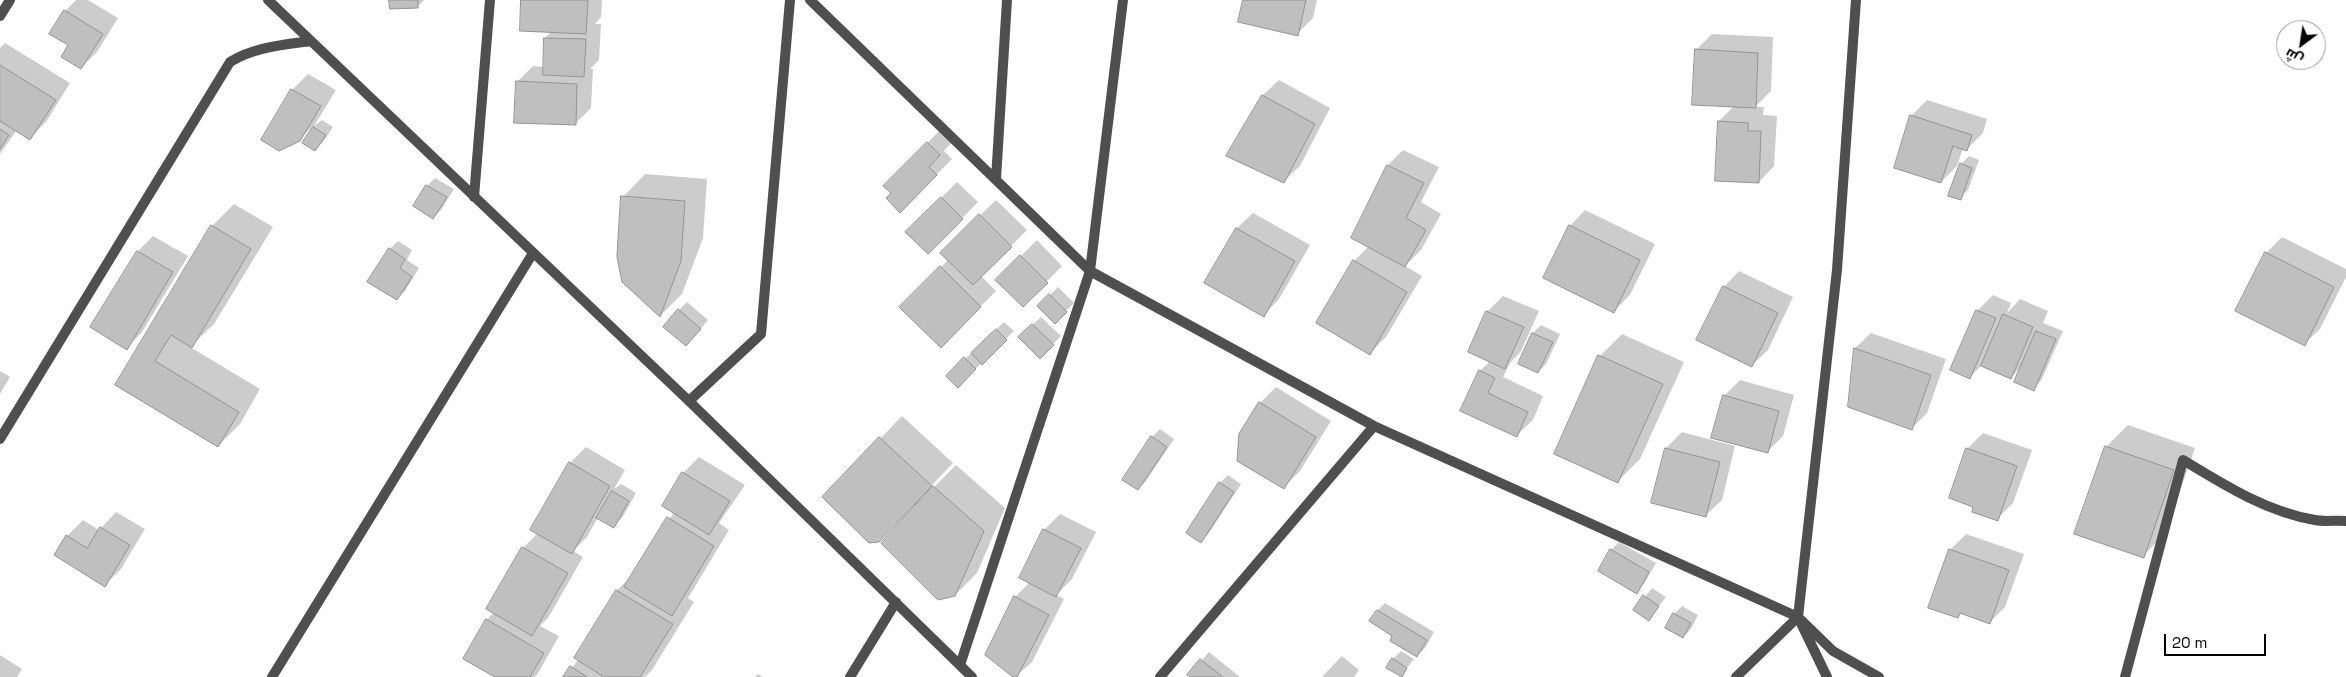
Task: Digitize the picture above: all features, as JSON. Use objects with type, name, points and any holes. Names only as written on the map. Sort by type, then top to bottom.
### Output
[{"type":"street","points":[[0,16],[10,0]]},
{"type":"street","points":[[268,0],[279,5],[311,41],[689,402],[972,677]]},
{"type":"street","points":[[474,197],[490,0]]},
{"type":"street","points":[[689,402],[761,334],[790,0]]},
{"type":"street","points":[[810,0],[1090,271],[1374,426],[1798,617],[1833,651],[1879,677]]},
{"type":"street","points":[[996,179],[1007,0]]},
{"type":"street","points":[[960,665],[1090,271],[1123,0]]},
{"type":"street","points":[[1826,677],[1798,617],[1837,270],[1856,0]]},
{"type":"street","points":[[0,439],[230,62],[243,54],[274,46],[311,41]]},
{"type":"street","points":[[272,677],[532,253]]},
{"type":"street","points":[[1160,677],[1374,426]]},
{"type":"street","points":[[2125,677],[2183,460],[2224,485],[2284,513],[2316,520],[2346,521]]},
{"type":"street","points":[[850,677],[896,602]]},
{"type":"street","points":[[1736,677],[1798,617]]},
{"type":"building","points":[[389,0],[418,0],[418,8],[390,9]]},
{"type":"building","points":[[521,0],[588,0],[586,34],[520,31]]},
{"type":"building","points":[[1243,0],[1306,0],[1298,36],[1238,22]]},
{"type":"building","points":[[64,10],[103,34],[81,69],[61,57],[68,45],[49,34]]},
{"type":"building","points":[[544,38],[586,39],[584,77],[543,75]]},
{"type":"building","points":[[1695,49],[1758,53],[1756,108],[1692,105]]},
{"type":"building","points":[[0,65],[56,100],[30,140],[0,121]]},
{"type":"building","points":[[516,81],[577,84],[576,125],[514,123]]},
{"type":"building","points":[[291,89],[321,106],[300,141],[279,151],[261,140]]},
{"type":"building","points":[[1262,95],[1315,124],[1284,183],[1226,156]]},
{"type":"building","points":[[1910,115],[1972,135],[1967,151],[1953,146],[1941,183],[1894,168]]},
{"type":"building","points":[[1718,121],[1748,123],[1748,131],[1761,131],[1759,183],[1715,181]]},
{"type":"building","points":[[313,127],[326,135],[315,151],[302,143]]},
{"type":"building","points":[[0,129],[9,135],[0,149]]},
{"type":"building","points":[[927,142],[940,155],[929,167],[937,175],[900,213],[886,198],[891,193],[883,186]]},
{"type":"building","points":[[1960,163],[1972,168],[1961,200],[1948,196]]},
{"type":"building","points":[[1387,165],[1424,183],[1406,218],[1426,230],[1405,267],[1351,238]]},
{"type":"building","points":[[426,185],[447,197],[433,219],[413,206]]},
{"type":"building","points":[[621,196],[685,201],[681,261],[660,317],[622,282],[617,257]]},
{"type":"building","points":[[941,197],[963,219],[928,254],[905,232]]},
{"type":"building","points":[[979,214],[1012,247],[973,285],[940,253]]},
{"type":"building","points":[[211,225],[251,249],[192,348],[171,335],[155,361],[239,412],[218,447],[115,385]]},
{"type":"building","points":[[1569,225],[1640,260],[1614,313],[1543,278]]},
{"type":"building","points":[[1236,228],[1295,261],[1264,317],[1204,283]]},
{"type":"building","points":[[389,248],[405,259],[400,268],[412,277],[397,300],[367,282]]},
{"type":"building","points":[[137,251],[173,272],[127,350],[90,327]]},
{"type":"building","points":[[2265,252],[2334,287],[2305,346],[2235,311]]},
{"type":"building","points":[[1020,255],[1048,283],[1023,307],[995,280]]},
{"type":"building","points":[[1353,260],[1407,292],[1370,355],[1316,323]]},
{"type":"building","points":[[940,266],[981,307],[941,348],[899,307]]},
{"type":"building","points":[[1723,286],[1778,313],[1752,367],[1696,340]]},
{"type":"building","points":[[1049,294],[1067,312],[1055,324],[1037,306]]},
{"type":"building","points":[[678,309],[701,329],[686,346],[663,327]]},
{"type":"building","points":[[1976,310],[1996,318],[1970,379],[1950,370]]},
{"type":"building","points":[[1486,311],[1524,327],[1505,369],[1468,352]]},
{"type":"building","points":[[2003,314],[2033,327],[2011,379],[1981,366]]},
{"type":"building","points":[[1032,324],[1054,345],[1040,359],[1018,337]]},
{"type":"building","points":[[996,329],[1007,340],[982,365],[971,353]]},
{"type":"building","points":[[2036,331],[2056,339],[2034,391],[2014,382]]},
{"type":"building","points":[[1532,333],[1553,342],[1538,373],[1518,364]]},
{"type":"building","points":[[1854,348],[1931,375],[1912,430],[1848,407]]},
{"type":"building","points":[[1598,355],[1663,384],[1618,483],[1554,454]]},
{"type":"building","points":[[964,357],[976,369],[958,388],[946,376]]},
{"type":"building","points":[[1479,370],[1495,378],[1488,393],[1528,412],[1517,437],[1460,411]]},
{"type":"building","points":[[1723,395],[1779,411],[1768,453],[1711,438]]},
{"type":"building","points":[[1259,402],[1316,437],[1284,489],[1237,461],[1239,434]]},
{"type":"building","points":[[1151,436],[1167,447],[1138,490],[1122,480]]},
{"type":"building","points":[[879,437],[932,486],[879,542],[869,543],[822,497]]},
{"type":"building","points":[[2105,446],[2174,470],[2144,558],[2074,534]]},
{"type":"building","points":[[1665,448],[1720,462],[1706,517],[1651,503]]},
{"type":"building","points":[[1966,448],[2017,466],[1998,521],[1972,512],[1973,507],[1949,498]]},
{"type":"building","points":[[569,462],[610,486],[572,554],[530,530]]},
{"type":"building","points":[[682,472],[730,501],[709,535],[662,506]]},
{"type":"building","points":[[1219,482],[1234,492],[1201,543],[1186,533]]},
{"type":"building","points":[[933,486],[984,531],[955,596],[938,600],[881,543]]},
{"type":"building","points":[[612,491],[629,501],[614,528],[596,518]]},
{"type":"building","points":[[667,517],[714,546],[672,616],[624,587]]},
{"type":"building","points":[[100,527],[130,545],[105,587],[54,555],[66,535],[87,548]]},
{"type":"building","points":[[1043,529],[1081,548],[1056,597],[1019,578]]},
{"type":"building","points":[[522,547],[568,573],[532,636],[486,609]]},
{"type":"building","points":[[1610,549],[1649,572],[1637,594],[1598,571]]},
{"type":"building","points":[[1949,549],[2009,570],[1990,624],[1960,613],[1958,618],[1928,608]]},
{"type":"building","points":[[616,590],[673,624],[640,677],[604,677],[574,658]]},
{"type":"building","points":[[1643,595],[1659,606],[1649,621],[1633,610]]},
{"type":"building","points":[[1014,596],[1049,615],[1017,677],[1013,677],[985,655]]},
{"type":"building","points":[[1377,610],[1427,640],[1417,657],[1390,641],[1392,636],[1369,621]]},
{"type":"building","points":[[1673,613],[1691,623],[1683,638],[1665,628]]},
{"type":"building","points":[[486,619],[544,653],[530,677],[495,677],[463,659]]},
{"type":"building","points":[[1392,658],[1407,668],[1402,677],[1386,668]]},
{"type":"building","points":[[1200,659],[1223,677],[1190,677],[1187,675]]},
{"type":"building","points":[[570,666],[587,677],[563,677]]}]
